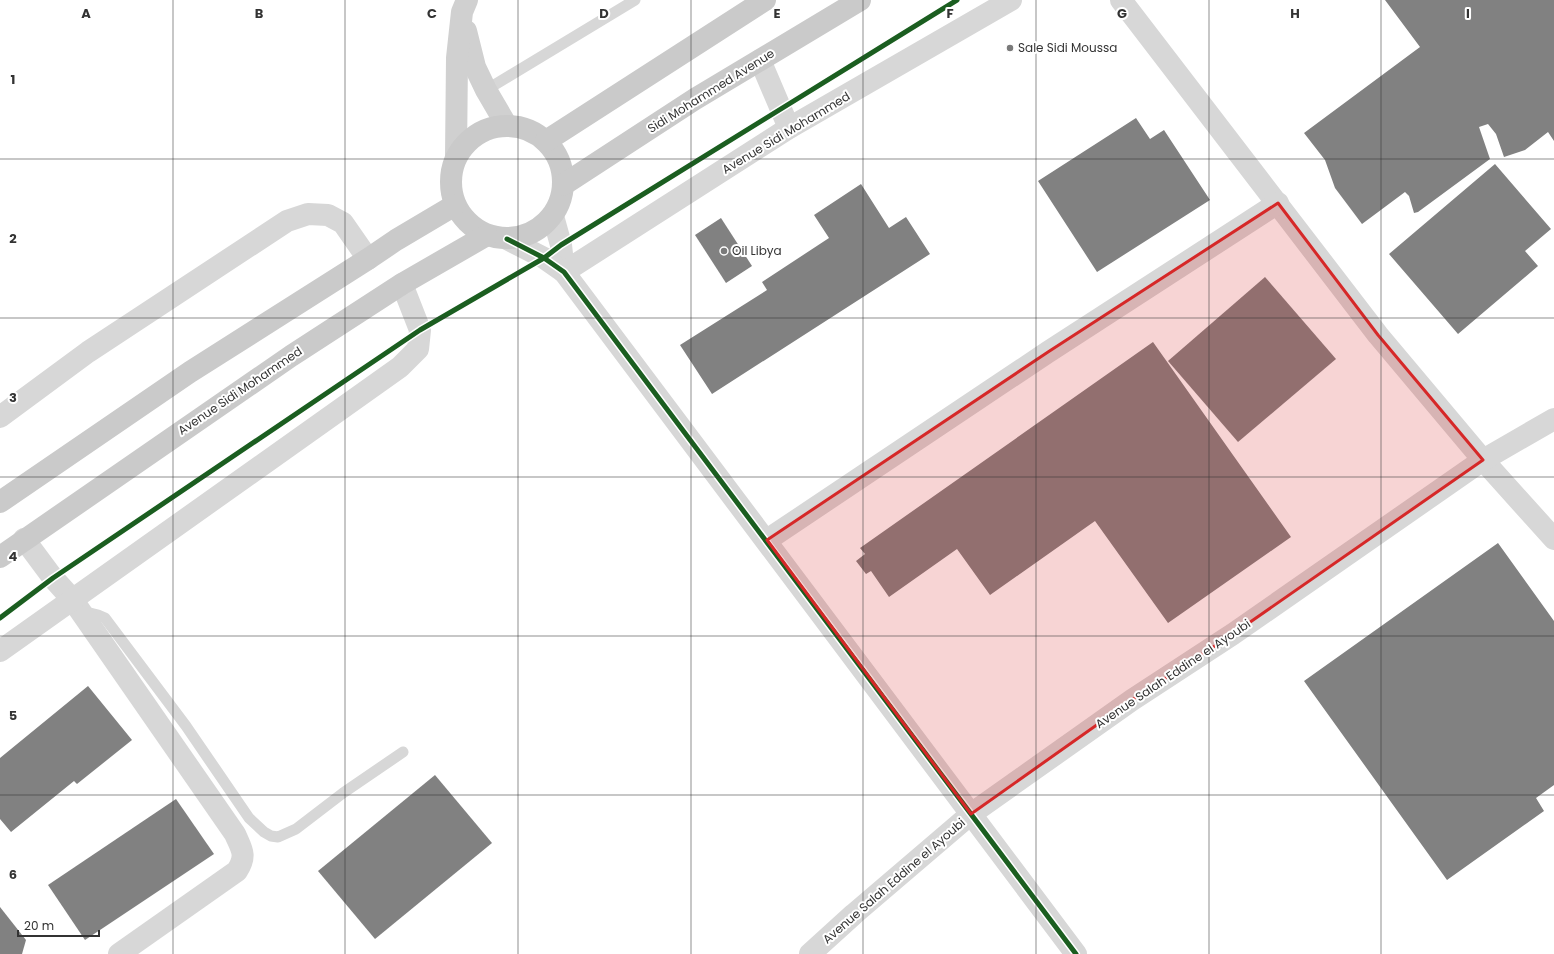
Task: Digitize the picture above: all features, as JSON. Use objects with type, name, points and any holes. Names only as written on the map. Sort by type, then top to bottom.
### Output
[{"type":"main road","points":[[546,141],[765,0]]},
{"type":"main road","name":"Sidi Mohammed Avenue","points":[[563,185],[695,99],[860,0]]},
{"type":"main road","points":[[507,126],[534,133],[546,141],[557,156],[562,173],[563,185],[561,198],[553,216],[533,233],[520,237],[497,237],[476,230],[466,221],[455,205],[451,193],[450,181],[452,168],[456,156],[467,142],[477,134],[489,129],[507,126]]},
{"type":"main road","points":[[0,502],[190,372],[396,240],[455,205]]},
{"type":"main road","name":"Avenue Sidi Mohammed","points":[[0,558],[291,356],[402,284],[497,237]]},
{"type":"street","name":"Avenue Sidi Mohammed","points":[[564,272],[789,128],[1011,0]]},
{"type":"street","points":[[1121,0],[1378,335],[1483,460],[1554,539]]},
{"type":"street","points":[[464,6],[475,67],[486,90],[507,126]]},
{"type":"street","points":[[456,156],[456,72],[464,6]]},
{"type":"street","points":[[760,60],[789,128]]},
{"type":"street","points":[[767,540],[1048,352],[1278,203]]},
{"type":"street","points":[[0,417],[88,352],[287,221],[308,214],[328,215],[343,223],[368,259]]},
{"type":"street","points":[[553,216],[561,245],[564,272]]},
{"type":"street","points":[[497,237],[544,258],[564,272],[767,540],[860,668],[1076,954]]},
{"type":"street","points":[[0,651],[76,605],[400,367],[415,353],[419,344],[420,330],[402,284]]},
{"type":"street","name":"Avenue Salah Eddine el Ayoubi","points":[[810,954],[854,914],[971,814],[1132,700],[1233,634],[1483,460],[1554,419]]},
{"type":"street","points":[[24,540],[76,605],[235,834],[243,852],[243,859],[236,871],[119,954]]},
{"type":"lane","points":[[486,90],[635,0]]},
{"type":"lane","points":[[76,605],[105,618],[186,726],[249,818],[270,836],[278,837],[296,830],[344,792],[404,752]]},
{"type":"highlighted area","points":[[1278,203],[1378,335],[1483,460],[1233,634],[1132,700],[971,814],[767,540],[1048,352]]},
{"type":"building","points":[[1385,0],[1554,0],[1554,141],[1548,132],[1525,150],[1504,157],[1496,134],[1488,124],[1479,127],[1490,159],[1418,212],[1414,213],[1409,196],[1405,192],[1362,224],[1335,188],[1325,160],[1304,133],[1420,47]]},
{"type":"building","points":[[1136,118],[1150,139],[1164,130],[1210,200],[1097,272],[1038,181]]},
{"type":"building","points":[[1495,164],[1551,229],[1525,251],[1538,266],[1458,334],[1389,254]]},
{"type":"building","points":[[861,184],[889,228],[906,217],[930,254],[712,394],[680,345],[767,290],[762,282],[829,238],[814,215]]},
{"type":"building","name":"Oil Libya","points":[[721,218],[752,266],[726,283],[695,235]]},
{"type":"building","points":[[1265,277],[1336,359],[1238,442],[1168,361]]},
{"type":"building","points":[[1153,342],[1291,537],[1168,623],[1095,521],[990,595],[957,549],[889,597],[871,571],[866,574],[856,561],[865,554],[860,548]]},
{"type":"building","points":[[1498,543],[1554,621],[1554,785],[1536,798],[1544,811],[1447,880],[1304,681]]},
{"type":"building","points":[[88,686],[132,740],[77,784],[74,781],[11,832],[0,819],[0,758]]},
{"type":"building","points":[[435,775],[492,843],[375,939],[318,871]]},
{"type":"building","points":[[176,799],[214,854],[85,940],[48,885]]},
{"type":"building","points":[[0,907],[26,940],[22,954],[0,954]]},
{"type":"cycle path","points":[[0,618],[53,578],[420,330],[544,258],[561,245],[957,0]]},
{"type":"cycle path","points":[[507,239],[544,258],[564,272],[1076,954]]},
{"type":"place","name":"Sale Sidi Moussa","points":[[1010,48]]},
{"type":"place","name":"Oil Libya","points":[[724,251]]}]
